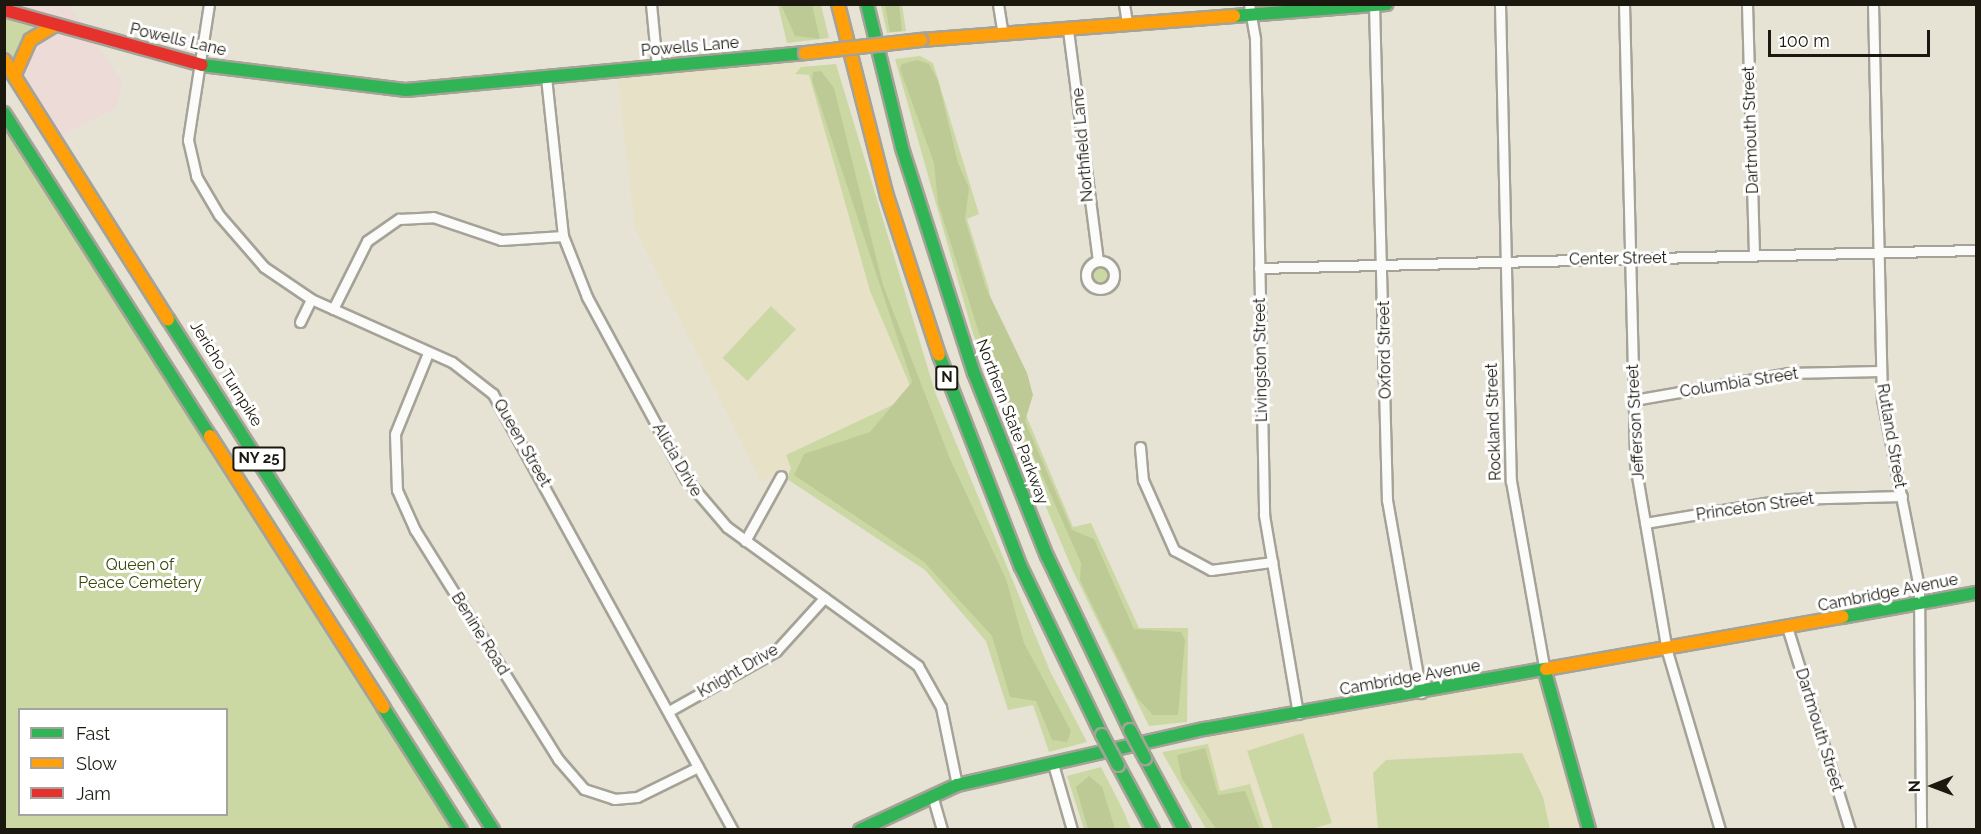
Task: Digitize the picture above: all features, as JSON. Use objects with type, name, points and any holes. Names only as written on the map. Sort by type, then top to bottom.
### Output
[{"type":"main road","name":"N","points":[[838,4],[887,196],[945,374],[1022,567],[1102,735],[1153,830]]},
{"type":"main road","name":"Northern State Parkway","points":[[867,4],[905,158],[974,373],[1047,556],[1130,730],[1185,830]]},
{"type":"main road","name":"Powells Lane","points":[[4,10],[196,64],[406,90],[921,40],[1068,30],[1250,8],[1379,5]]},
{"type":"main road","points":[[15,74],[30,40],[55,25]]},
{"type":"main road","name":"Jericho Turnpike","points":[[4,60],[493,830]]},
{"type":"main road","name":"NY 25","points":[[4,113],[461,830]]},
{"type":"main road","name":"Cambridge Avenue","points":[[860,830],[957,785],[1204,729],[1788,630],[1977,593]]},
{"type":"main road","name":"Rockland Street","points":[[1545,672],[1589,830]]},
{"type":"street","points":[[196,4],[207,7]]},
{"type":"street","points":[[651,4],[657,66]]},
{"type":"street","points":[[998,4],[1003,34]]},
{"type":"street","points":[[1124,4],[1127,22]]},
{"type":"street","name":"Rockland Street","points":[[1500,4],[1511,481],[1545,672]]},
{"type":"street","name":"Jefferson Street","points":[[1624,4],[1635,464],[1667,651],[1720,830]]},
{"type":"street","name":"Dartmouth Street","points":[[1747,4],[1754,255]]},
{"type":"street","name":"Rutland Street","points":[[1873,4],[1881,371],[1920,603],[1921,830]]},
{"type":"street","name":"Oxford Street","points":[[1379,5],[1388,500],[1421,693]]},
{"type":"street","name":"Queen Street","points":[[207,7],[196,64],[188,140],[196,176],[240,243],[311,299],[467,372],[502,406],[733,830]]},
{"type":"street","name":"Livingston Street","points":[[1250,8],[1259,268],[1264,515],[1298,714]]},
{"type":"street","name":"Northfield Lane","points":[[1068,30],[1098,261]]},
{"type":"street","name":"Alicia Drive","points":[[546,77],[562,236],[587,297],[686,479],[709,511],[745,541],[918,666],[941,707],[957,785]]},
{"type":"street","points":[[333,309],[367,241],[399,219],[433,217],[501,240],[562,236]]},
{"type":"street","name":"Center Street","points":[[1259,268],[1977,250]]},
{"type":"street","points":[[300,322],[311,299]]},
{"type":"street","name":"Benine Road","points":[[428,353],[395,434],[396,490],[416,530],[558,759],[584,789],[614,800],[637,797],[698,767]]},
{"type":"street","name":"Columbia Street","points":[[1634,400],[1788,373],[1881,371]]},
{"type":"street","points":[[1140,447],[1143,480],[1174,550],[1211,570],[1272,562]]},
{"type":"street","points":[[745,541],[781,476]]},
{"type":"street","name":"Princeton Street","points":[[1645,523],[1789,499],[1902,496]]},
{"type":"street","name":"Knight Drive","points":[[669,711],[776,651],[824,598]]},
{"type":"street","name":"Dartmouth Street","points":[[1788,630],[1850,830]]},
{"type":"street","points":[[1053,764],[1072,830]]},
{"type":"street","points":[[932,795],[942,830]]},
{"type":"shaded area","points":[[4,5],[69,5],[122,82],[115,108],[58,138],[5,60]]},
{"type":"shaded area","points":[[805,53],[870,291],[915,395],[786,455],[791,468],[761,481],[635,228],[617,70]]},
{"type":"shaded area","points":[[1545,672],[1589,829],[1264,829],[1250,785],[1220,791],[1204,729]]},
{"type":"green space","points":[[778,5],[821,5],[829,38],[787,43]]},
{"type":"green space","points":[[781,5],[812,5],[820,39],[795,36]]},
{"type":"green space","points":[[881,5],[902,5],[906,31],[887,33]]},
{"type":"green space","points":[[885,5],[899,5],[902,31],[890,32]]},
{"type":"green space","points":[[4,14],[44,25],[23,39],[14,63],[5,50]]},
{"type":"green space","points":[[920,56],[933,63],[979,214],[967,219],[989,289],[994,339],[1073,527],[1091,523],[1139,628],[1188,628],[1187,722],[1149,726],[1073,571],[973,334],[895,59]]},
{"type":"green space","points":[[917,60],[929,64],[938,80],[958,163],[969,188],[965,219],[986,288],[1027,373],[1033,395],[1025,421],[1072,530],[1094,539],[1134,629],[1181,632],[1185,640],[1178,715],[1153,715],[1137,698],[1080,580],[1081,563],[979,333],[938,203],[934,163],[900,69],[902,64]]},
{"type":"green space","points":[[836,64],[935,392],[1050,671],[1087,742],[1049,752],[1033,705],[1008,710],[986,641],[925,570],[787,479],[791,468],[786,455],[914,395],[870,291],[809,75],[795,74],[801,67]]},
{"type":"green space","points":[[821,71],[834,88],[883,285],[950,459],[1006,579],[1024,643],[1071,731],[1067,742],[1052,740],[1036,701],[1010,697],[992,636],[924,562],[794,475],[804,454],[870,432],[912,382],[812,80],[813,72]]},
{"type":"green space","name":"Queen of Peace Cemetery","points":[[4,113],[461,829],[5,829]]},
{"type":"green space","points":[[1100,261],[1110,265],[1114,275],[1110,285],[1100,289],[1090,285],[1086,275],[1090,265]]},
{"type":"green space","points":[[771,306],[796,329],[747,381],[723,358]]},
{"type":"green space","points":[[1303,733],[1332,823],[1312,829],[1273,829],[1247,751]]},
{"type":"green space","points":[[1208,744],[1220,791],[1250,784],[1264,829],[1206,829],[1162,752]]},
{"type":"green space","points":[[1205,748],[1218,795],[1245,791],[1260,829],[1216,829],[1182,779],[1177,755]]},
{"type":"green space","points":[[1522,753],[1543,797],[1550,829],[1378,829],[1373,773],[1386,760]]},
{"type":"green space","points":[[1101,767],[1131,829],[1084,829],[1067,776]]},
{"type":"green space","points":[[1089,776],[1102,787],[1115,829],[1088,829],[1076,787]]},
{"type":"traffic: fast","points":[[867,4],[902,148],[974,373],[1047,556],[1130,730]]},
{"type":"traffic: fast","points":[[1234,16],[1387,4]]},
{"type":"traffic: fast","points":[[202,65],[406,90],[805,53]]},
{"type":"traffic: fast","points":[[4,113],[210,436]]},
{"type":"traffic: fast","points":[[168,319],[493,830]]},
{"type":"traffic: fast","points":[[939,355],[1021,567],[1102,735]]},
{"type":"traffic: fast","points":[[1842,617],[1976,593]]},
{"type":"traffic: fast","points":[[860,830],[957,785],[1204,729],[1546,669]]},
{"type":"traffic: fast","points":[[1545,672],[1589,830]]},
{"type":"traffic: fast","points":[[383,707],[461,830]]},
{"type":"traffic: fast","points":[[1130,730],[1145,758]]},
{"type":"traffic: fast","points":[[1102,735],[1118,765]]},
{"type":"traffic: fast","points":[[1145,758],[1184,830]]},
{"type":"traffic: fast","points":[[1118,765],[1153,830]]},
{"type":"traffic: slow","points":[[838,4],[887,196],[939,355]]},
{"type":"traffic: slow","points":[[921,40],[1234,16]]},
{"type":"traffic: slow","points":[[15,74],[30,40],[55,25]]},
{"type":"traffic: slow","points":[[805,53],[921,40]]},
{"type":"traffic: slow","points":[[4,60],[168,319]]},
{"type":"traffic: slow","points":[[210,436],[383,707]]},
{"type":"traffic: slow","points":[[1546,669],[1842,617]]},
{"type":"traffic: jam","points":[[4,10],[202,65]]}]
